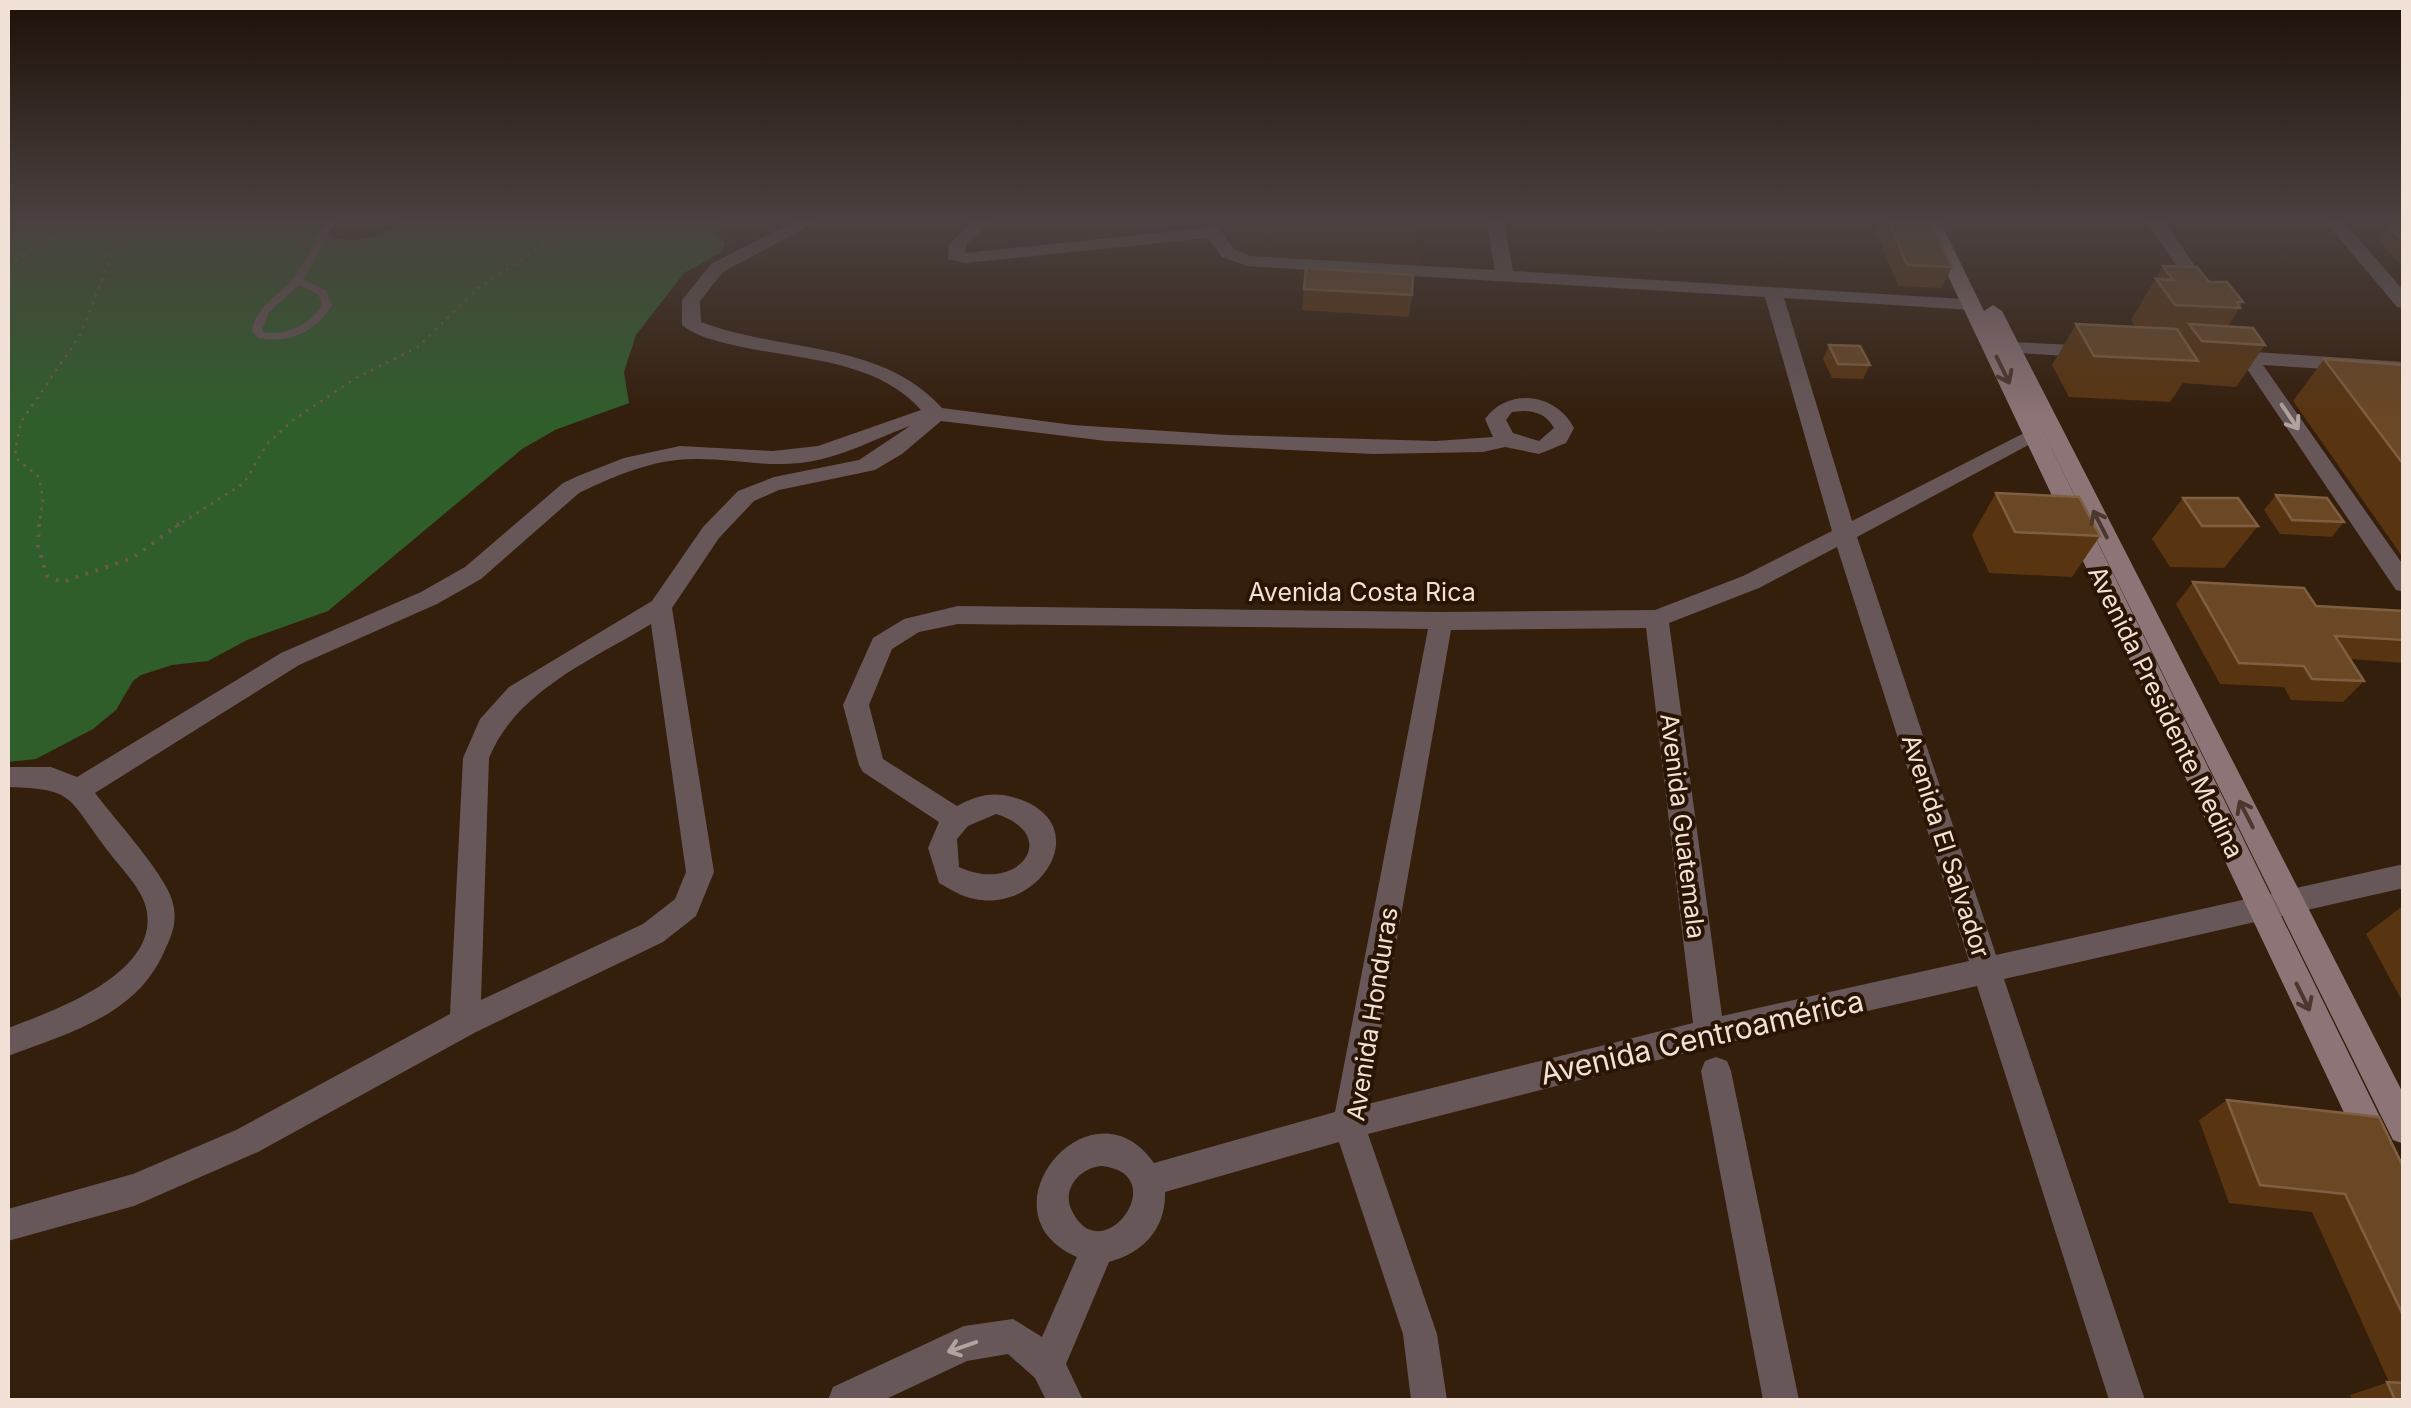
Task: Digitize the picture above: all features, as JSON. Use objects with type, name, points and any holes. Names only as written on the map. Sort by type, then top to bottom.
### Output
[{"type":"street","points":[[702,287],[691,300],[692,324],[712,335],[812,354],[883,374],[924,396],[936,414]]},
{"type":"street","points":[[1699,287],[1970,304]]},
{"type":"street","name":"Avenida Presidente Medina","points":[[1962,287],[2034,436],[2276,905],[2404,1129]]},
{"type":"street","name":"Avenida Presidente Medina","points":[[1982,287],[2276,905],[2404,1202]]},
{"type":"street","points":[[2200,287],[2404,584]]},
{"type":"street","name":"Avenida El Salvador","points":[[1772,290],[1845,536],[2127,1400]]},
{"type":"street","points":[[2012,348],[2110,352]]},
{"type":"street","points":[[2210,356],[2404,368]]},
{"type":"street","points":[[465,1022],[476,758],[489,726],[518,694],[660,607],[721,522],[747,496],[776,484],[864,466],[900,446],[936,414]]},
{"type":"street","points":[[78,790],[290,659],[414,606],[473,572],[571,488],[663,456],[694,452],[788,458],[820,453],[910,416],[936,414],[1072,432],[1408,448],[1488,447],[1507,440]]},
{"type":"street","name":"Avenida Costa Rica","points":[[956,819],[872,765],[856,705],[882,644],[912,625],[958,615],[1442,621],[1658,619],[1750,582],[1845,536],[2034,436]]},
{"type":"street","points":[[8,1225],[134,1190],[247,1141],[465,1022],[653,933],[686,906],[700,872],[660,607]]},
{"type":"street","name":"Avenida Guatemala","points":[[1658,619],[1709,1033]]},
{"type":"street","name":"Avenida Honduras","points":[[1429,1400],[1420,1334],[1349,1124],[1442,621]]},
{"type":"street","points":[[8,777],[51,776],[78,790],[158,898],[162,924],[148,956],[128,985],[87,1012],[8,1042]]},
{"type":"street","name":"Avenida Centroamérica","points":[[1146,1181],[1349,1124],[1709,1033],[2404,876]]},
{"type":"street","points":[[1716,1071],[1781,1400]]},
{"type":"street","points":[[1087,1152],[1116,1152],[1140,1168],[1146,1181],[1144,1217],[1118,1243],[1099,1246],[1071,1238],[1061,1227],[1052,1198],[1063,1170],[1087,1152]]},
{"type":"street","points":[[1048,1365],[1099,1246]]},
{"type":"street","points":[[846,1400],[964,1344],[1013,1336],[1048,1365],[1065,1400]]},
{"type":"lane","points":[[292,287],[258,322],[257,331],[262,336],[290,335],[324,312],[327,304],[322,292],[311,287]]},
{"type":"path","points":[[98,287],[76,342],[43,387],[18,434],[15,452],[26,472],[39,477],[44,488],[35,540],[47,576],[62,582],[133,558],[205,505],[244,482],[267,444],[292,420],[356,378],[418,347],[480,287]]},
{"type":"green space","points":[[8,287],[673,287],[636,335],[624,372],[629,403],[555,430],[522,449],[328,611],[247,640],[208,661],[172,665],[141,675],[133,681],[116,710],[93,729],[36,759],[8,762]]},
{"type":"building","points":[[1304,287],[1412,287],[1412,295]]},
{"type":"building","points":[[2162,287],[2231,287],[2243,302],[2237,302],[2240,308],[2175,305]]},
{"type":"building","points":[[2076,324],[2177,329],[2198,361],[2094,356]]},
{"type":"building","points":[[2189,324],[2253,328],[2265,345],[2202,341]]},
{"type":"building","points":[[1829,345],[1860,346],[1870,365],[1838,364]]},
{"type":"building","points":[[2324,359],[2404,365],[2404,465]]},
{"type":"building","points":[[1996,493],[2079,497],[2100,536],[2015,532]]},
{"type":"building","points":[[2276,495],[2327,498],[2344,522],[2292,520]]},
{"type":"building","points":[[2183,498],[2238,498],[2258,526],[2202,526]]},
{"type":"building","points":[[2193,582],[2304,588],[2316,606],[2404,611],[2404,640],[2335,636],[2364,681],[2312,679],[2304,666],[2239,663]]},
{"type":"building","points":[[2227,1100],[2379,1117],[2404,1169],[2404,1317],[2345,1194],[2260,1185]]},
{"type":"building","points":[[2387,1382],[2404,1383],[2404,1400],[2395,1400]]}]
